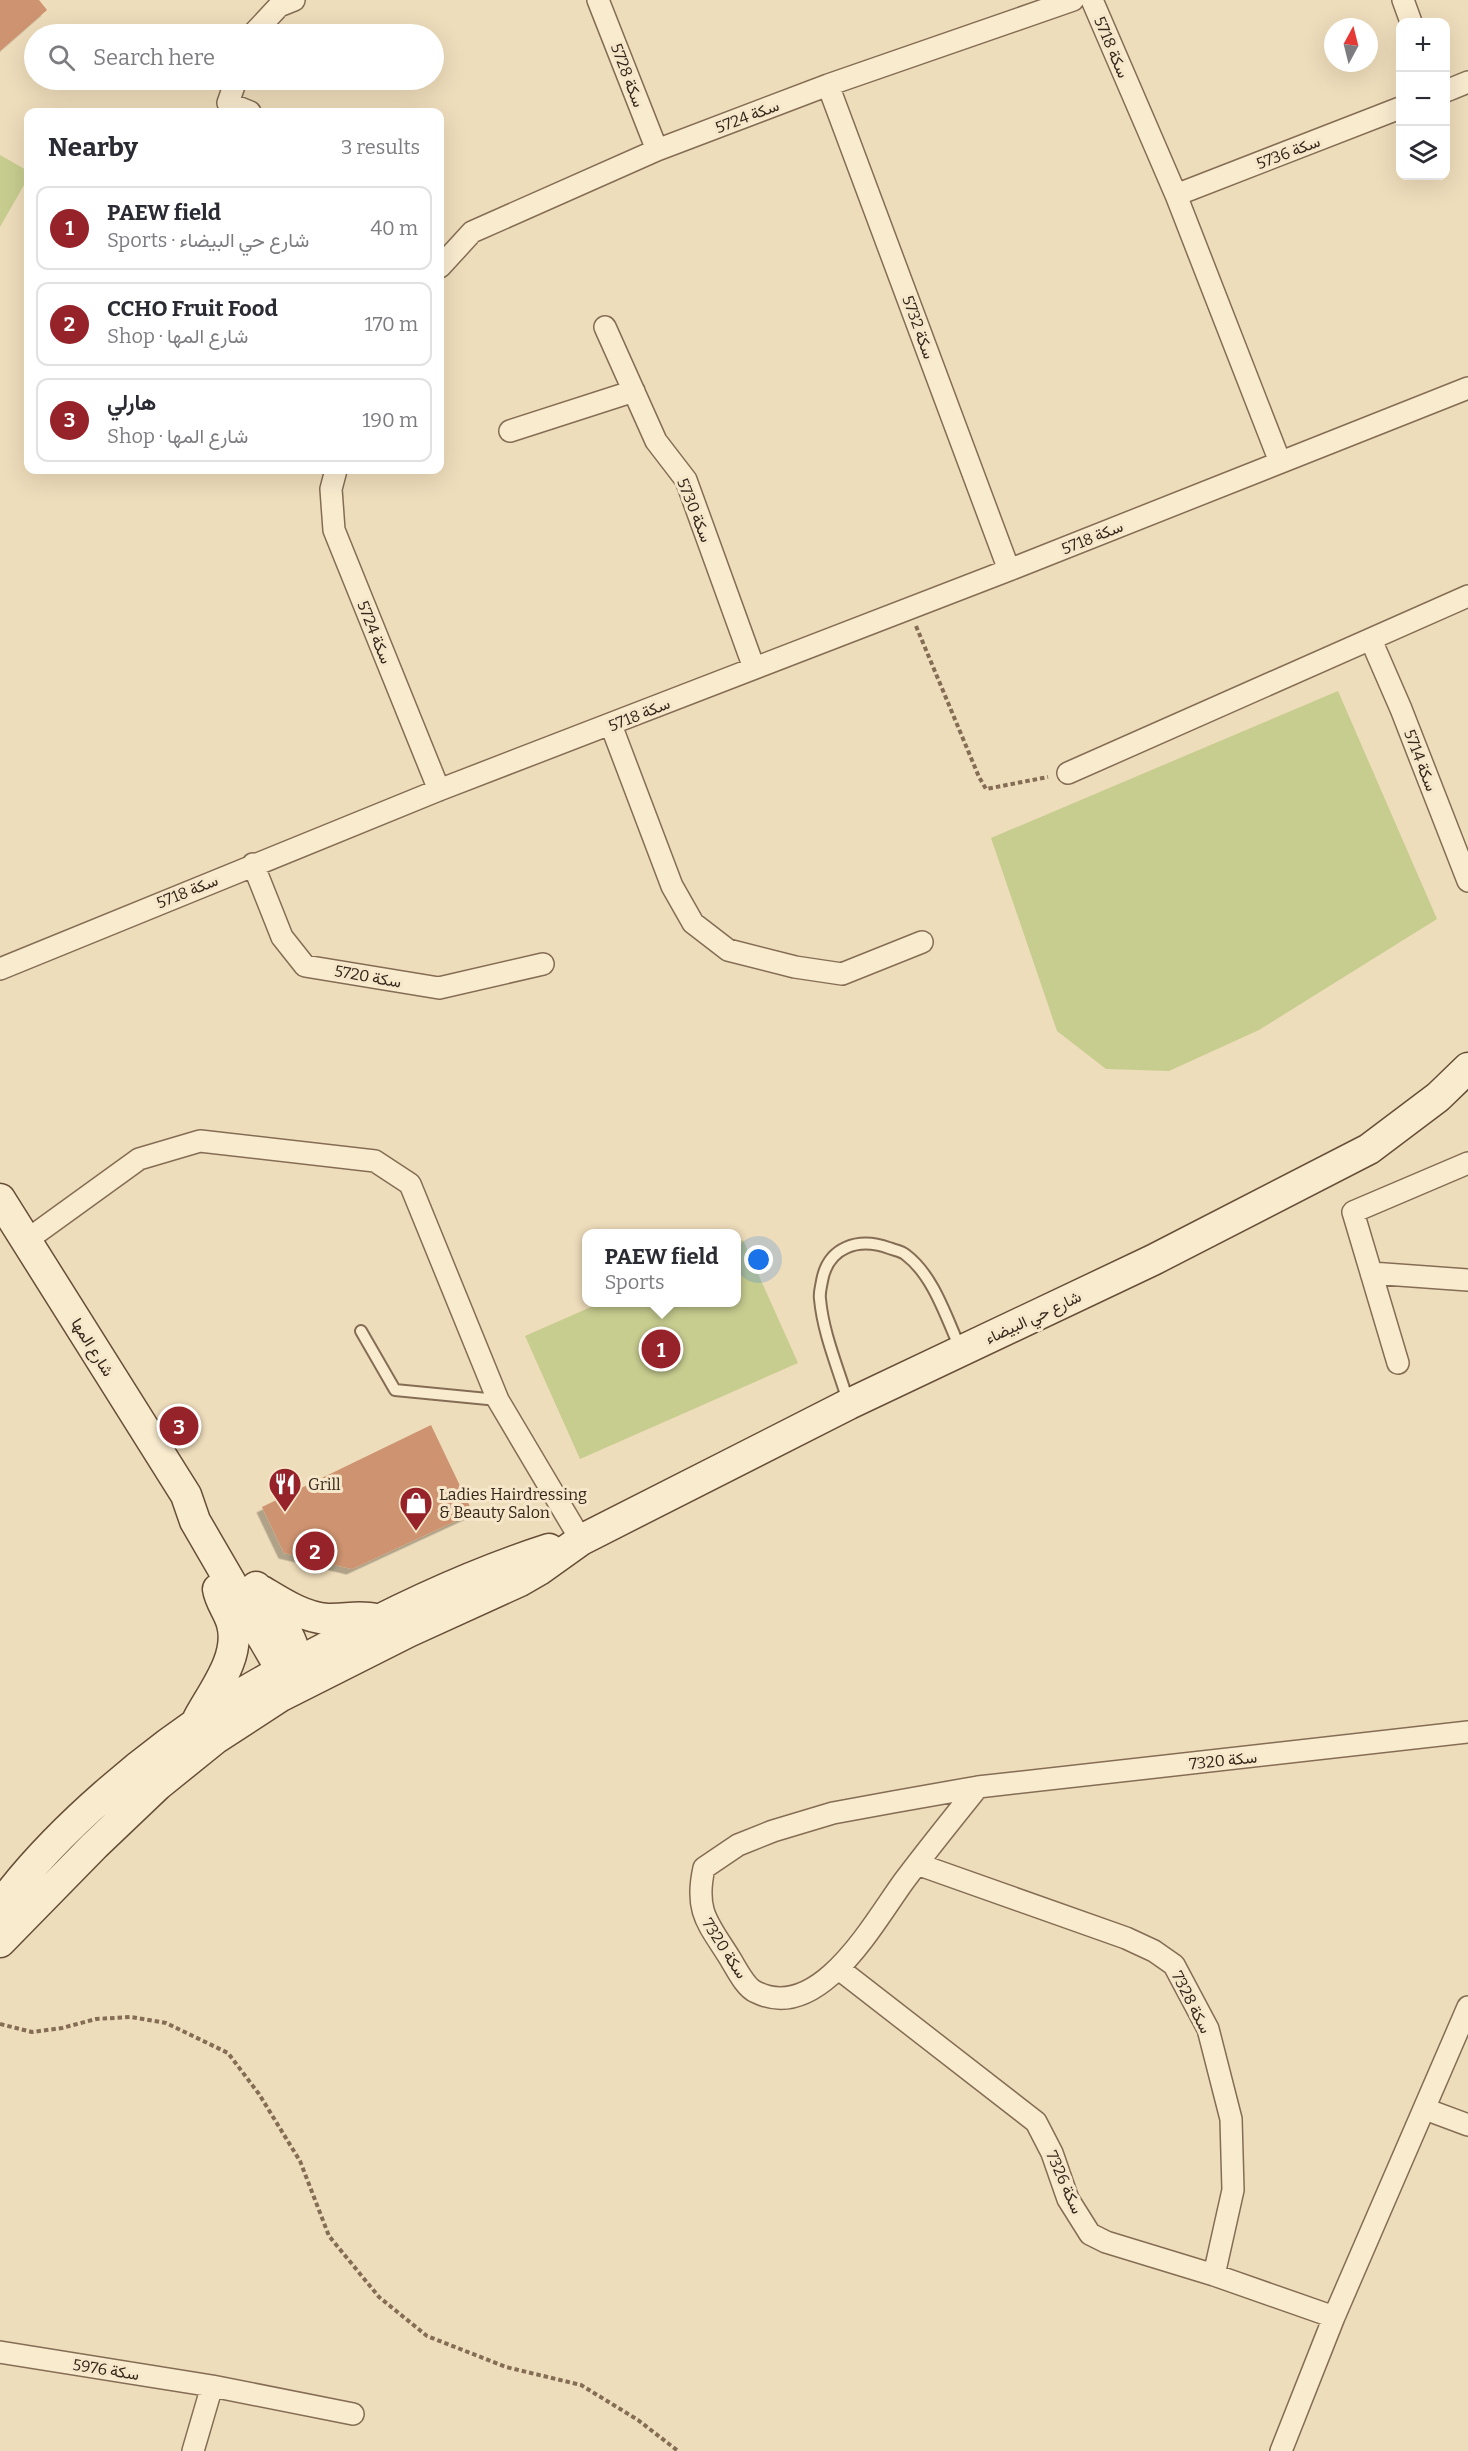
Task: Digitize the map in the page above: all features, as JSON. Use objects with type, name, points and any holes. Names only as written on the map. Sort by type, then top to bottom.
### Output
[{"type":"main road","name":"شارع حي البيضاء","points":[[581,1540],[849,1404],[1154,1260],[1369,1149],[1438,1097],[1468,1068]]},
{"type":"main road","name":"شارع المها","points":[[0,1199],[186,1495],[217,1527],[292,1644],[295,1676]]},
{"type":"main road","name":"شارع المها","points":[[186,1495],[195,1521],[275,1659],[295,1676]]},
{"type":"main road","points":[[0,1942],[95,1845],[158,1785],[295,1676],[378,1620],[514,1560],[581,1540]]},
{"type":"main road","points":[[0,1906],[41,1857],[76,1822],[151,1758],[230,1700],[295,1676],[520,1581],[581,1540]]},
{"type":"main road","points":[[195,1725],[229,1662],[233,1648],[232,1622],[219,1597],[221,1566]]},
{"type":"main road","points":[[257,1588],[298,1611],[314,1617],[338,1619],[362,1616],[378,1620]]},
{"type":"street","points":[[262,24],[279,6],[294,0]]},
{"type":"street","name":"سكة 5728","points":[[598,0],[657,150]]},
{"type":"street","name":"سكة 5724","points":[[444,263],[472,232],[657,150],[828,85],[1073,0]]},
{"type":"street","name":"سكة 5718","points":[[1092,0],[1176,195],[1280,462]]},
{"type":"street","points":[[1403,0],[1410,18]]},
{"type":"street","points":[[1450,89],[1468,82]]},
{"type":"street","name":"سكة 5732","points":[[828,85],[1009,570]]},
{"type":"street","points":[[233,90],[228,103],[240,108]]},
{"type":"street","name":"سكة 5736","points":[[1176,195],[1396,110]]},
{"type":"street","name":"سكة 5730","points":[[605,327],[656,441],[686,480],[754,668]]},
{"type":"street","name":"سكة 5718","points":[[0,969],[439,790],[1009,570],[1468,388]]},
{"type":"street","points":[[510,430],[634,391]]},
{"type":"street","name":"سكة 5724","points":[[335,474],[331,489],[334,530],[439,790]]},
{"type":"street","points":[[1068,773],[1468,596]]},
{"type":"street","name":"سكة 5714","points":[[1371,640],[1405,719],[1468,881]]},
{"type":"street","points":[[610,725],[672,886],[693,923],[728,950],[795,967],[842,974],[922,942]]},
{"type":"street","name":"سكة 5720","points":[[253,864],[282,937],[305,966],[439,988],[543,964]]},
{"type":"street","points":[[27,1240],[139,1159],[200,1141],[375,1161],[410,1184],[498,1400],[581,1540]]},
{"type":"street","points":[[1398,1363],[1353,1212],[1468,1163]]},
{"type":"street","points":[[1371,1273],[1468,1280]]},
{"type":"street","name":"سكة 7320","points":[[978,1787],[839,1969],[800,1996],[777,1998],[754,1992],[735,1968],[702,1913],[699,1890],[704,1868],[738,1845],[772,1831],[832,1813],[978,1787],[1468,1732]]},
{"type":"street","name":"سكة 7328","points":[[917,1864],[1126,1938],[1154,1951],[1174,1965],[1209,2029],[1231,2119],[1233,2190],[1214,2275]]},
{"type":"street","name":"سكة 7326","points":[[839,1969],[1036,2122],[1052,2153],[1068,2199],[1090,2234],[1106,2242],[1214,2275],[1334,2316]]},
{"type":"street","points":[[1281,2451],[1334,2316],[1468,2007]]},
{"type":"street","points":[[1425,2109],[1468,2125]]},
{"type":"street","name":"سكة 5976","points":[[0,2352],[212,2386],[353,2414]]},
{"type":"street","points":[[193,2451],[212,2386]]},
{"type":"lane","points":[[849,1404],[825,1326],[819,1297],[825,1265],[840,1249],[854,1245],[881,1245],[905,1254],[923,1273],[961,1351]]},
{"type":"lane","points":[[361,1331],[395,1390],[498,1400]]},
{"type":"path","points":[[909,609],[986,789],[1068,773]]},
{"type":"path","points":[[0,2024],[32,2032],[62,2028],[96,2019],[131,2017],[166,2024],[228,2053],[260,2094],[300,2161],[329,2236],[379,2297],[427,2336],[506,2367],[581,2385],[638,2420],[678,2451]]},
{"type":"green space","points":[[0,155],[24,169],[24,185],[0,227]]},
{"type":"green space","points":[[1338,691],[1437,919],[1259,1030],[1169,1071],[1106,1069],[1057,1031],[991,838]]},
{"type":"green space","points":[[743,1240],[798,1363],[580,1459],[525,1336],[591,1307],[741,1307],[741,1241]]},
{"type":"building","points":[[0,0],[39,0],[47,10],[31,24],[24,24],[24,30],[0,51]]},
{"type":"building","points":[[431,1425],[473,1513],[352,1569],[284,1553],[262,1507]]},
{"type":"place","name":"PAEW field","points":[[661,1349]]},
{"type":"place","name":"هارلي","points":[[179,1426]]},
{"type":"place","name":"Grill","points":[[285,1513]]},
{"type":"place","name":"Ladies Hairdressing & Beauty Salon","points":[[416,1532]]},
{"type":"place","name":"CCHO Fruit Food","points":[[315,1551]]}]
